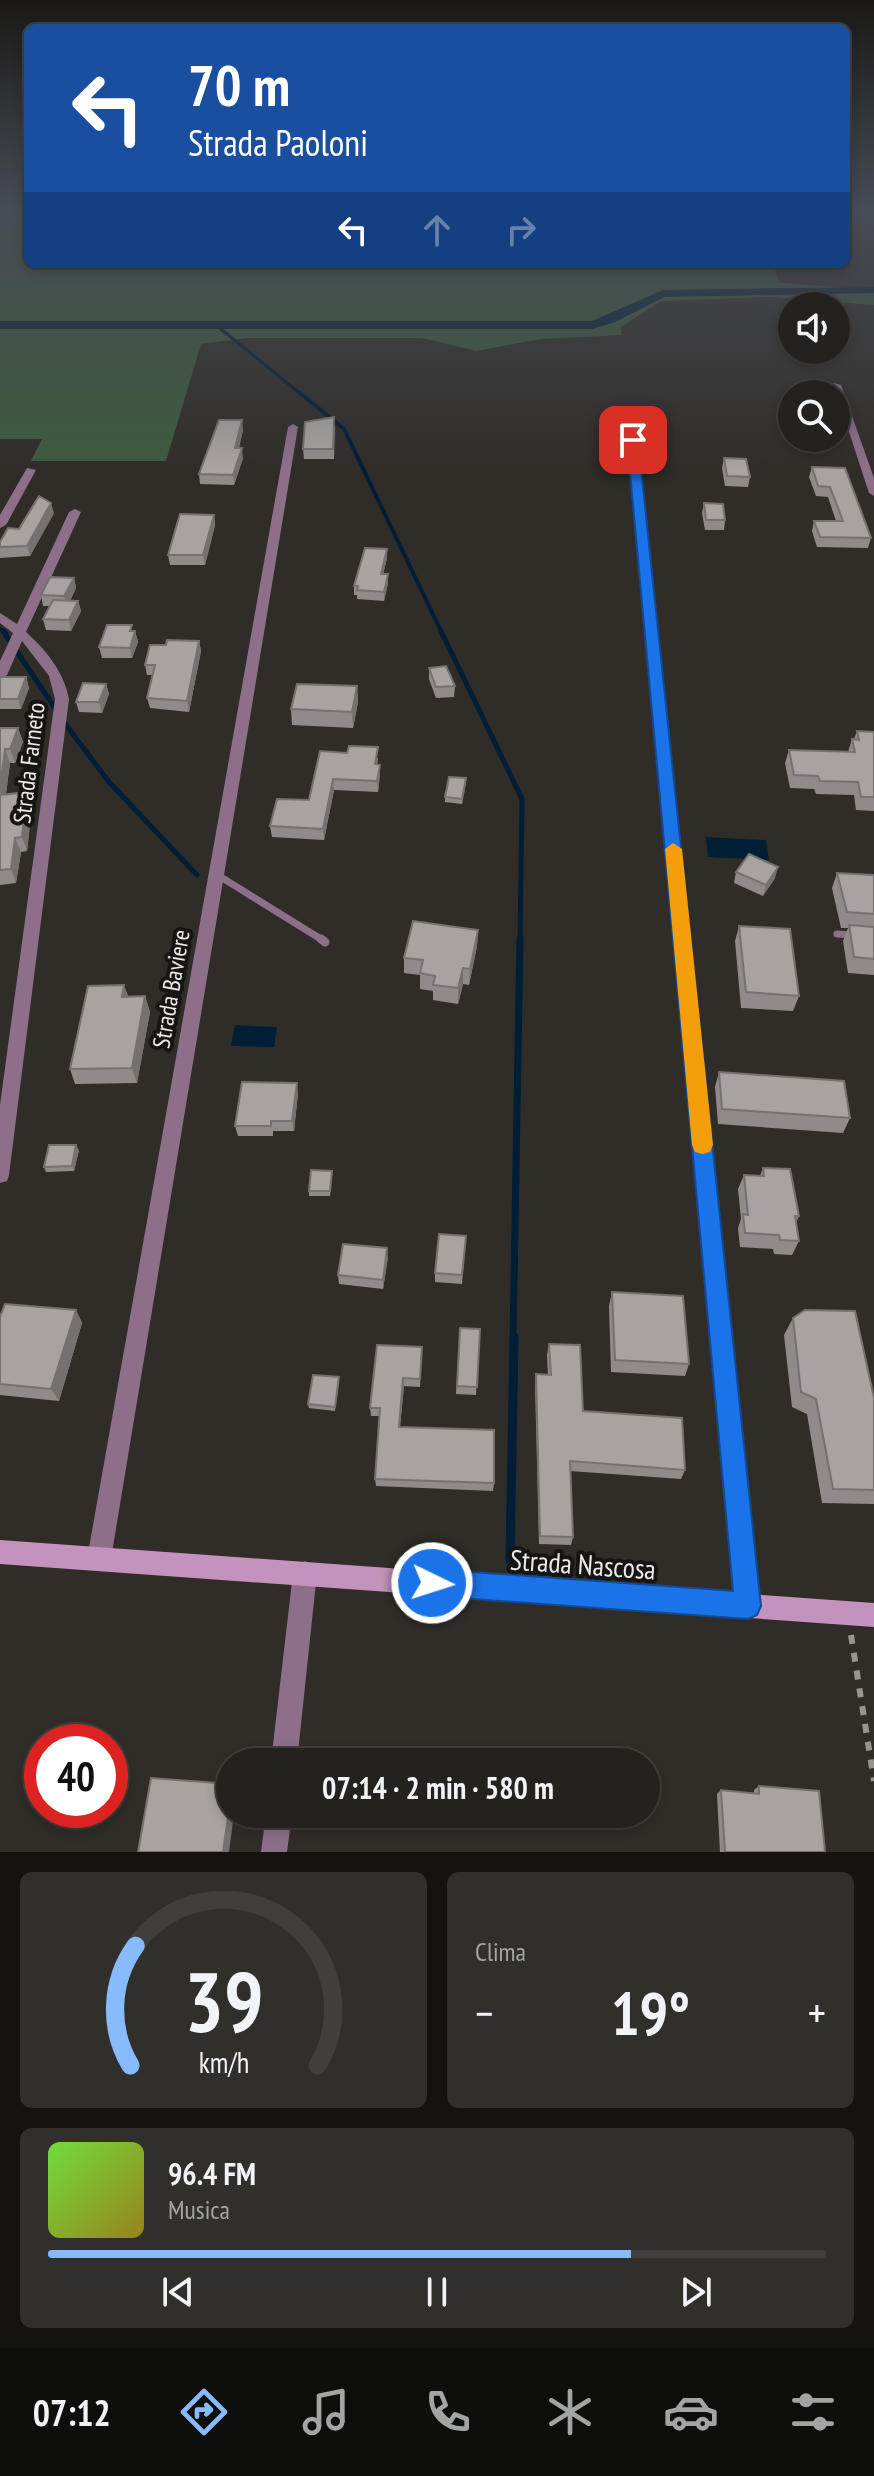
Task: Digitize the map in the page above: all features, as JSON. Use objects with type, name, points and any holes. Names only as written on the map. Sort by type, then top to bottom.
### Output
[{"type":"street","points":[[630,409],[748,1606]]},
{"type":"street","points":[[850,425],[874,493]]},
{"type":"street","name":"Strada Baviere","points":[[99,1559],[293,427]]},
{"type":"street","points":[[0,525],[31,470]]},
{"type":"street","points":[[0,675],[75,512]]},
{"type":"street","name":"Strada Farneto","points":[[0,617],[19,629],[58,682],[62,694],[0,1175]]},
{"type":"street","name":"Strada Nascosa","points":[[0,1552],[874,1615]]},
{"type":"street","points":[[286,1748],[305,1573]]},
{"type":"street","points":[[274,1852],[277,1828]]},
{"type":"lane","points":[[215,874],[325,942]]},
{"type":"lane","points":[[837,934],[874,936]]},
{"type":"path","points":[[847,1613],[874,1781]]},
{"type":"green space","points":[[0,295],[778,295],[661,301],[621,327],[622,335],[541,339],[476,351],[422,338],[246,338],[201,344],[166,461],[31,461],[42,439],[0,439]]},
{"type":"green space","points":[[850,295],[874,295],[874,305],[850,303]]},
{"type":"water","points":[[706,837],[766,840],[769,860],[708,857]]},
{"type":"water","points":[[235,1025],[277,1027],[274,1047],[231,1046]]},
{"type":"building","points":[[334,417],[333,449],[303,449],[305,422]]},
{"type":"building","points":[[219,420],[242,420],[235,448],[242,448],[233,475],[199,474]]},
{"type":"building","points":[[724,458],[746,459],[750,477],[727,476]]},
{"type":"building","points":[[812,467],[845,468],[871,538],[820,537],[814,521],[843,521],[830,487],[818,486]]},
{"type":"building","points":[[39,496],[51,503],[27,546],[0,547],[8,528],[19,529]]},
{"type":"building","points":[[704,503],[723,504],[725,520],[706,520]]},
{"type":"building","points":[[180,514],[214,515],[203,555],[168,555]]},
{"type":"building","points":[[365,548],[387,549],[381,574],[388,574],[384,592],[357,590],[358,586],[354,586]]},
{"type":"building","points":[[50,577],[74,578],[64,596],[41,595]]},
{"type":"building","points":[[53,600],[78,601],[69,620],[43,619]]},
{"type":"building","points":[[107,625],[132,625],[130,631],[135,631],[130,648],[99,647]]},
{"type":"building","points":[[167,640],[199,641],[187,701],[147,698],[155,665],[145,665],[150,645],[166,645]]},
{"type":"building","points":[[446,666],[455,686],[436,687],[429,668]]},
{"type":"building","points":[[0,677],[26,677],[18,699],[0,699]]},
{"type":"building","points":[[83,683],[106,684],[99,702],[76,702]]},
{"type":"building","points":[[297,684],[357,686],[352,712],[291,709]]},
{"type":"building","points":[[0,728],[18,728],[10,749],[5,749],[0,787]]},
{"type":"building","points":[[857,731],[874,732],[874,797],[861,797],[858,782],[820,781],[818,776],[794,775],[789,750],[855,752],[852,739],[859,740]]},
{"type":"building","points":[[349,746],[378,747],[375,764],[380,765],[377,781],[333,779],[323,829],[270,826],[277,799],[309,800],[320,751],[347,753]]},
{"type":"building","points":[[449,777],[466,778],[462,799],[445,797]]},
{"type":"building","points":[[27,792],[22,837],[15,838],[11,869],[0,870],[0,795]]},
{"type":"building","points":[[749,854],[778,867],[766,885],[736,872]]},
{"type":"building","points":[[837,873],[874,875],[874,914],[847,912]]},
{"type":"building","points":[[413,921],[478,930],[470,969],[463,968],[458,988],[433,985],[435,976],[420,973],[423,960],[404,958]]},
{"type":"building","points":[[849,925],[874,927],[874,959],[854,957]]},
{"type":"building","points":[[739,926],[790,929],[799,996],[746,992]]},
{"type":"building","points":[[124,985],[122,997],[145,996],[132,1068],[70,1069],[88,986]]},
{"type":"building","points":[[719,1072],[844,1081],[850,1118],[722,1109]]},
{"type":"building","points":[[242,1082],[297,1083],[292,1121],[271,1121],[271,1126],[235,1126]]},
{"type":"building","points":[[49,1145],[76,1145],[72,1166],[44,1167]]},
{"type":"building","points":[[763,1168],[790,1169],[799,1216],[795,1216],[799,1241],[780,1240],[779,1235],[745,1233],[743,1214],[748,1215],[744,1175],[764,1176]]},
{"type":"building","points":[[311,1170],[332,1171],[330,1191],[309,1191]]},
{"type":"building","points":[[439,1234],[466,1236],[462,1275],[435,1273]]},
{"type":"building","points":[[343,1244],[387,1248],[383,1280],[338,1275]]},
{"type":"building","points":[[612,1292],[683,1296],[689,1364],[615,1360]]},
{"type":"building","points":[[5,1304],[76,1310],[51,1389],[0,1384],[0,1317]]},
{"type":"building","points":[[805,1310],[855,1311],[874,1398],[874,1490],[833,1489],[816,1399],[801,1392],[793,1318]]},
{"type":"building","points":[[460,1328],[480,1329],[477,1387],[457,1386]]},
{"type":"building","points":[[549,1344],[580,1345],[583,1411],[682,1418],[685,1470],[570,1461],[573,1537],[540,1536],[536,1374],[551,1375]]},
{"type":"building","points":[[377,1345],[422,1347],[420,1379],[403,1378],[399,1427],[494,1430],[494,1483],[375,1479],[380,1408],[370,1408]]},
{"type":"building","points":[[313,1375],[339,1377],[335,1407],[308,1404]]},
{"type":"building","points":[[151,1778],[216,1783],[216,1828],[226,1828],[223,1852],[138,1852]]},
{"type":"building","points":[[759,1786],[819,1791],[825,1852],[725,1852],[721,1790],[759,1794]]},
{"type":"waterway","points":[[0,325],[592,325],[660,295]]},
{"type":"waterway","points":[[216,325],[302,395]]},
{"type":"waterway","points":[[300,393],[344,429],[442,633]]},
{"type":"waterway","points":[[3,631],[57,711]]},
{"type":"waterway","points":[[441,631],[522,799],[520,941]]},
{"type":"waterway","points":[[63,721],[109,782],[197,875]]},
{"type":"waterway","points":[[513,1339],[520,939]]},
{"type":"waterway","points":[[510,1560],[514,1337]]},
{"type":"slow traffic","points":[[673,849],[703,1145]]},
{"type":"route","points":[[432,1583],[748,1606],[633,440]]}]
